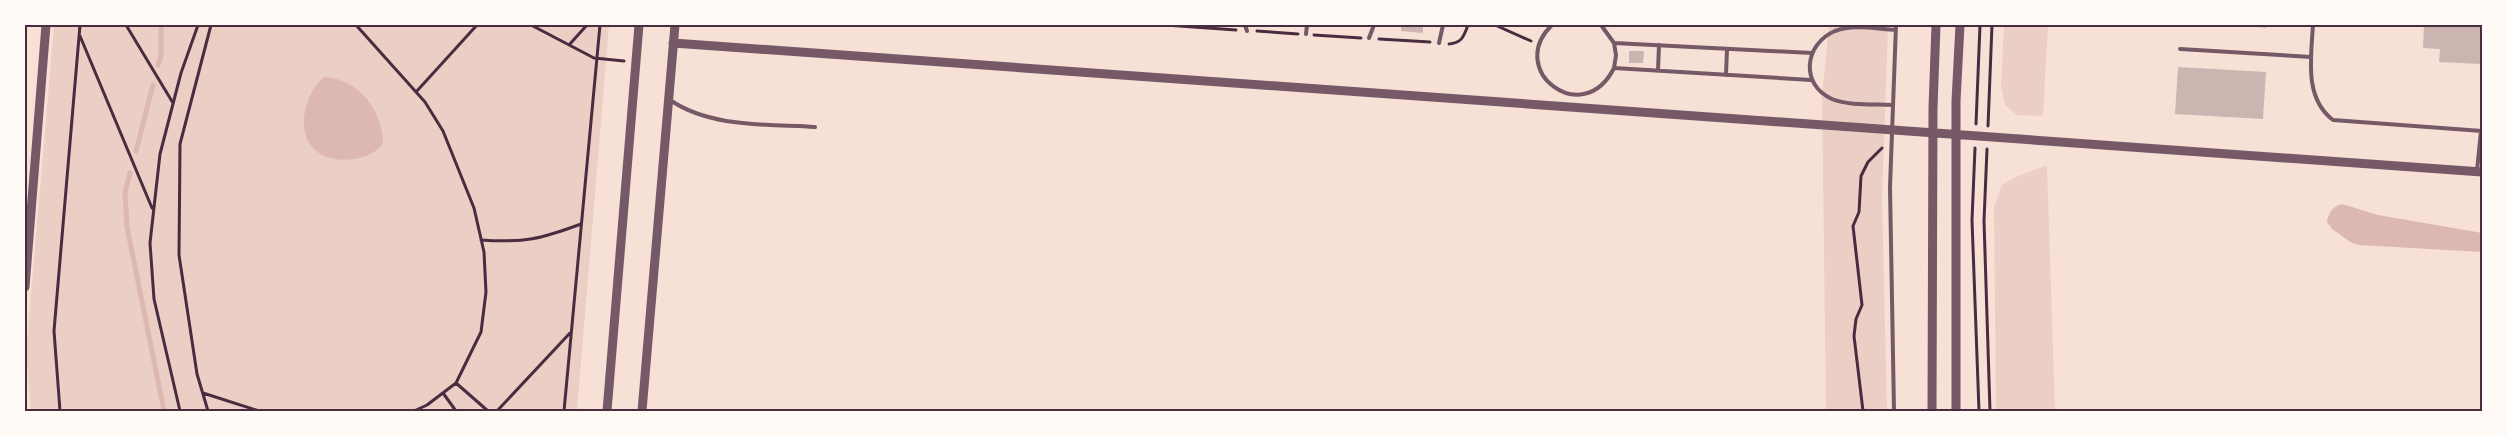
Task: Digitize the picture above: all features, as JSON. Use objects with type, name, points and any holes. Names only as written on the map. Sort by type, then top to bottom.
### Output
[{"type":"street","points":[[25,287],[46,25]]},
{"type":"street","points":[[607,411],[639,25]]},
{"type":"street","points":[[642,411],[675,25]]},
{"type":"street","points":[[1932,411],[1932,133],[1936,25]]},
{"type":"street","points":[[1956,411],[1956,135],[1960,25]]},
{"type":"street","points":[[673,43],[2480,172]]},
{"type":"lane","points":[[1245,25],[1248,31]]},
{"type":"lane","points":[[1306,34],[1307,25]]},
{"type":"lane","points":[[1369,38],[1374,25]]},
{"type":"lane","points":[[1439,43],[1443,25]]},
{"type":"lane","points":[[1552,25],[1545,31],[1539,44],[1538,63],[1541,74],[1548,84],[1565,94],[1578,95],[1590,93],[1601,87],[1614,68],[1616,55],[1614,43],[1602,25]]},
{"type":"lane","points":[[2313,25],[2311,57],[2313,91],[2318,104],[2333,120],[2481,131],[2480,172]]},
{"type":"lane","points":[[1892,106],[1840,102],[1816,88],[1811,80],[1809,67],[1812,53],[1820,41],[1833,32],[1849,27],[1896,27],[1892,106],[1894,411]]},
{"type":"lane","points":[[1614,43],[1812,53]]},
{"type":"lane","points":[[1658,71],[1659,45]]},
{"type":"lane","points":[[1726,75],[1727,48]]},
{"type":"lane","points":[[2180,49],[2311,57]]},
{"type":"lane","points":[[1614,68],[1811,80]]},
{"type":"lane","points":[[668,98],[681,107],[719,120],[815,127]]},
{"type":"path","points":[[60,411],[54,331],[80,25]]},
{"type":"path","points":[[126,25],[173,104]]},
{"type":"path","points":[[180,411],[154,299],[150,243],[152,208],[160,154],[186,57],[198,25]]},
{"type":"path","points":[[208,411],[197,374],[179,255],[180,144],[212,25]]},
{"type":"path","points":[[356,25],[416,92],[443,131],[474,208],[481,240],[486,292],[481,332],[456,383],[427,405],[414,411]]},
{"type":"path","points":[[416,92],[477,25]]},
{"type":"path","points":[[531,25],[596,59],[636,62]]},
{"type":"path","points":[[569,45],[587,25]]},
{"type":"path","points":[[564,411],[600,25]]},
{"type":"path","points":[[1165,25],[1439,43],[1456,43],[1463,38],[1468,25]]},
{"type":"path","points":[[1495,25],[1539,44]]},
{"type":"path","points":[[1979,411],[1972,220],[1980,25]]},
{"type":"path","points":[[1990,411],[1984,221],[1992,25]]},
{"type":"path","points":[[79,36],[152,208]]},
{"type":"path","points":[[1863,411],[1854,336],[1856,319],[1862,305],[1853,226],[1859,212],[1861,176],[1868,162],[1892,140]]},
{"type":"path","points":[[481,240],[511,242],[545,238],[581,224]]},
{"type":"path","points":[[497,411],[571,332]]},
{"type":"path","points":[[456,383],[488,411]]},
{"type":"path","points":[[202,392],[259,411]]},
{"type":"path","points":[[442,393],[456,411]]},
{"type":"shaded area","points":[[54,25],[609,25],[577,411],[31,411],[26,353]]},
{"type":"shaded area","points":[[1829,25],[1888,25],[1882,198],[1887,411],[1826,411],[1822,96]]},
{"type":"shaded area","points":[[2004,25],[2048,25],[2043,116],[2017,115],[2005,105],[2001,86]]},
{"type":"shaded area","points":[[324,77],[348,83],[366,98],[379,120],[382,132],[383,144],[377,150],[359,158],[340,160],[321,154],[308,141],[305,132],[305,112],[312,92]]},
{"type":"shaded area","points":[[2047,165],[2055,411],[1996,411],[1994,207],[2002,185],[2016,177]]},
{"type":"shaded area","points":[[2342,204],[2378,215],[2482,233],[2482,252],[2359,245],[2352,243],[2332,229],[2327,222],[2332,210]]},
{"type":"building","points":[[1401,25],[1423,25],[1423,33],[1401,31]]},
{"type":"building","points":[[2234,25],[2266,25],[2266,28]]},
{"type":"building","points":[[2424,25],[2482,25],[2482,64],[2439,62],[2440,49],[2423,48]]},
{"type":"building","points":[[1629,51],[1644,51],[1643,63],[1629,63]]},
{"type":"building","points":[[2178,67],[2266,72],[2263,119],[2175,114]]},
{"type":"waterway","points":[[158,65],[161,56],[161,25]]},
{"type":"waterway","points":[[136,151],[153,85]]},
{"type":"waterway","points":[[130,173],[125,193],[127,227],[164,411]]}]
